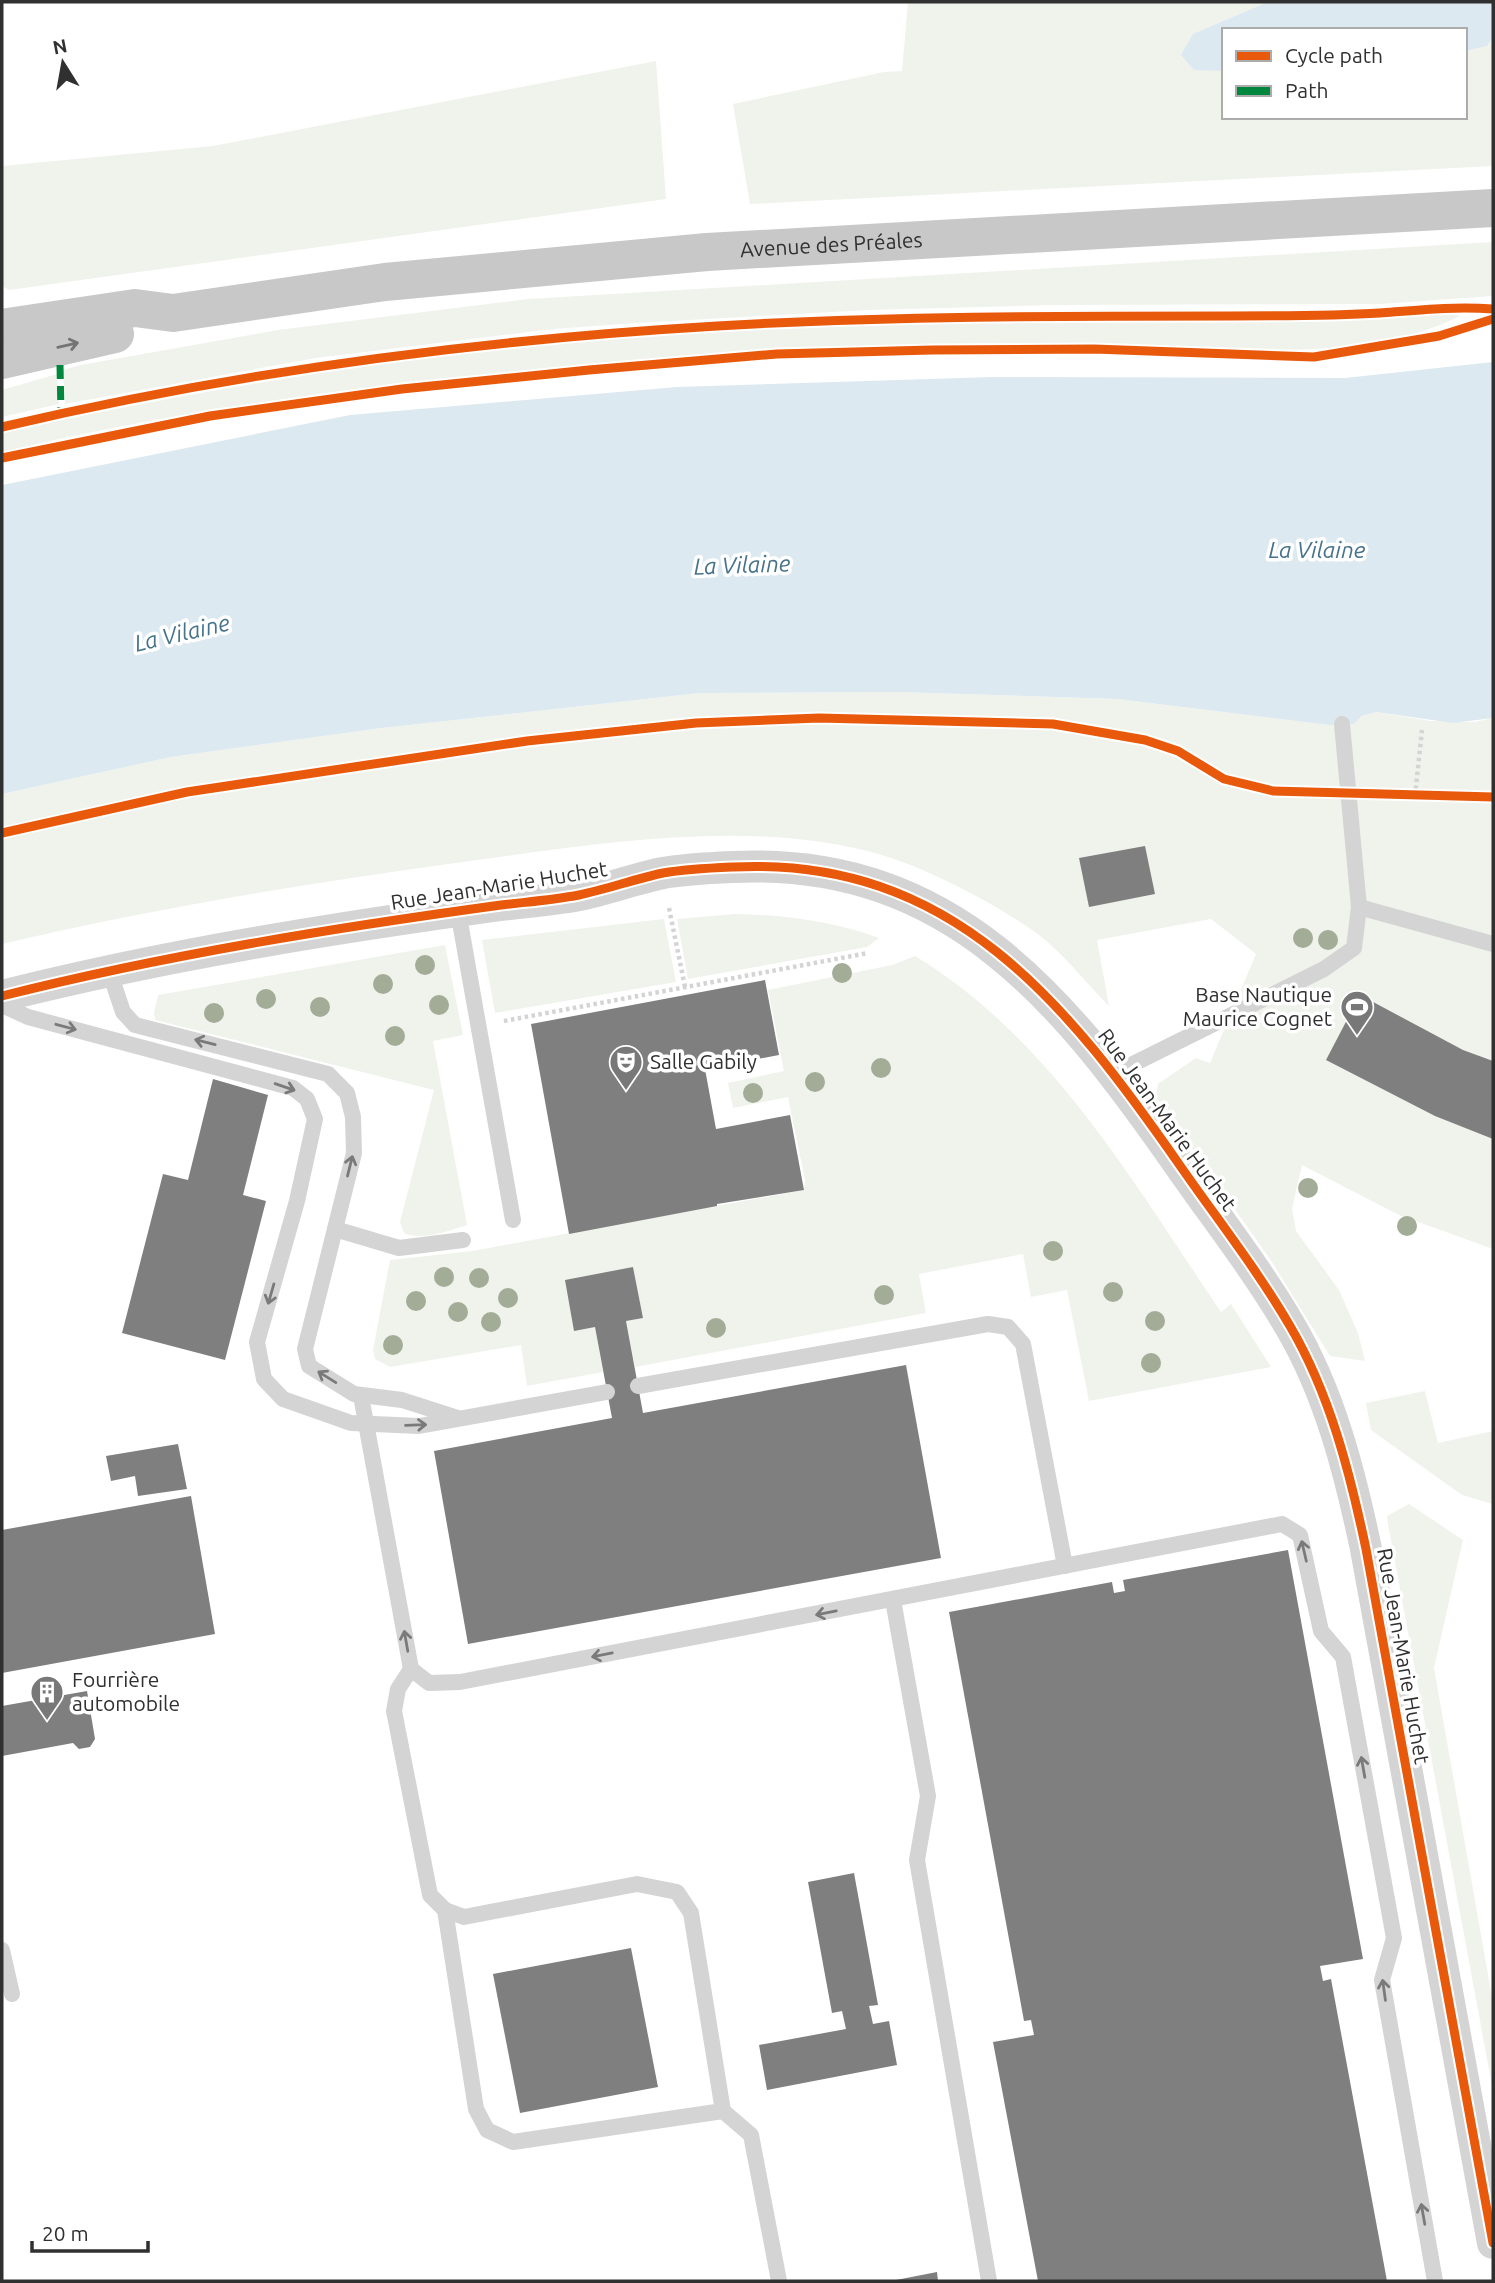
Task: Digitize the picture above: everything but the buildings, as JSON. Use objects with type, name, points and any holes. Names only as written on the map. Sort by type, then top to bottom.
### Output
[{"type":"main road","name":"Avenue des Préales","points":[[2,328],[135,308],[173,313],[384,282],[707,252],[1493,208]]},
{"type":"main road","name":"Avenue des Préales","points":[[2,360],[139,329],[173,313]]},
{"type":"street","name":"Rue Jean-Marie Huchet","points":[[2,996],[109,970],[458,911],[578,895],[666,873],[734,866],[809,870],[873,885],[918,903],[987,942],[1014,964],[1045,992],[1115,1073],[1291,1328],[1322,1395],[1346,1464],[1366,1549],[1493,2243]]},
{"type":"lane","points":[[1115,1073],[1324,969],[1354,948],[1359,907],[1342,724]]},
{"type":"lane","points":[[1359,907],[1493,944]]},
{"type":"lane","points":[[458,911],[513,1220]]},
{"type":"lane","points":[[109,970],[123,1012],[135,1025],[328,1074],[347,1093],[353,1117],[354,1153],[304,1349],[309,1366],[361,1396],[402,1400],[460,1419]]},
{"type":"lane","points":[[2,1005],[28,1017],[293,1088],[307,1099],[315,1119],[297,1202],[257,1342],[264,1379],[283,1399],[351,1423],[419,1426],[607,1392]]},
{"type":"lane","points":[[335,1229],[399,1248],[463,1240]]},
{"type":"lane","points":[[638,1387],[988,1324],[1008,1327],[1023,1344],[1065,1566]]},
{"type":"lane","points":[[361,1396],[411,1670],[429,1683],[460,1682],[1282,1524],[1300,1535],[1321,1631],[1343,1657],[1394,1938],[1382,1980],[1434,2281]]},
{"type":"lane","points":[[893,1600],[928,1796],[917,1860],[989,2281]]},
{"type":"lane","points":[[411,1670],[398,1689],[394,1711],[430,1895],[445,1910],[464,1917],[637,1884],[677,1892],[691,1913],[723,2111],[751,2135],[779,2281]]},
{"type":"lane","points":[[445,1910],[476,2109],[487,2130],[513,2142],[723,2111]]},
{"type":"lane","points":[[2,1950],[12,1994]]},
{"type":"path","points":[[1415,796],[1422,730]]},
{"type":"path","points":[[666,873],[671,919],[685,987]]},
{"type":"path","points":[[479,1026],[868,953]]},
{"type":"shaded area","points":[[908,2],[1493,2],[1493,166],[750,204],[733,104],[884,72],[902,71]]},
{"type":"shaded area","points":[[656,61],[666,199],[9,290],[2,286],[2,166],[213,146]]},
{"type":"shaded area","points":[[1493,242],[1493,296],[1381,304],[1050,305],[868,310],[553,329],[316,358],[65,404],[63,370],[81,365],[278,330],[528,299]]},
{"type":"shaded area","points":[[1440,312],[1460,316],[1423,331],[1344,347],[1262,350],[1064,345],[875,346],[723,353],[572,366],[400,384],[266,402],[134,424],[2,452],[2,433],[96,413],[381,364],[573,342],[815,327],[1064,321],[1337,320]]},
{"type":"shaded area","points":[[57,374],[59,404],[2,417],[2,390]]},
{"type":"shaded area","points":[[899,692],[1117,699],[1329,725],[1354,724],[1362,716],[1376,712],[1431,721],[1474,722],[1493,718],[1493,1249],[1399,1215],[1302,1165],[1292,1209],[1296,1231],[1339,1290],[1358,1333],[1365,1361],[1330,1356],[1272,1262],[1156,1097],[1158,1084],[1196,1058],[1210,1063],[1256,954],[1211,919],[1097,940],[1109,1006],[1039,935],[985,901],[921,869],[882,855],[832,844],[728,836],[620,842],[347,879],[232,897],[2,944],[2,794],[171,757],[382,728],[700,693]]},
{"type":"shaded area","points":[[735,914],[808,920],[879,938],[867,947],[688,979],[677,919]]},
{"type":"shaded area","points":[[664,919],[676,982],[495,1013],[482,940]]},
{"type":"shaded area","points":[[445,945],[463,1035],[433,1041],[467,1225],[443,1232],[427,1236],[411,1235],[404,1233],[400,1222],[434,1090],[155,1020],[158,995]]},
{"type":"shaded area","points":[[915,956],[964,990],[1008,1028],[1049,1071],[1122,1165],[1221,1312],[1231,1304],[1271,1367],[1089,1401],[1067,1290],[1031,1297],[1023,1254],[919,1274],[926,1313],[635,1367],[626,1321],[643,1318],[633,1267],[595,1327],[603,1372],[527,1386],[521,1345],[390,1367],[375,1359],[373,1350],[390,1260],[472,1251],[804,1190],[805,1180],[788,1097],[733,1108],[728,1083],[784,1071],[768,990],[892,965]]},
{"type":"shaded area","points":[[1425,1391],[1438,1443],[1493,1431],[1493,1504],[1462,1495],[1371,1430],[1366,1403]]},
{"type":"shaded area","points":[[1409,1504],[1463,1540],[1434,1668],[1493,2003],[1493,2091],[1388,1524],[1387,1516]]},
{"type":"water","points":[[1268,2],[1493,2],[1493,36],[1487,46],[1467,51],[1467,28],[1222,28],[1222,71],[1194,70],[1181,55],[1193,34]]},
{"type":"water","name":"La Vilaine","points":[[1493,362],[1493,718],[1453,723],[1376,712],[1362,716],[1354,724],[1329,725],[1117,699],[899,692],[700,693],[382,728],[171,757],[2,794],[2,485],[350,415],[677,387],[993,377],[1345,378]]},
{"type":"marked path","points":[[60,365],[61,413]]},
{"type":"cycle path","points":[[2,427],[179,390],[358,361],[627,332],[909,318],[1305,316],[1451,308],[1493,309]]},
{"type":"cycle path","points":[[2,458],[210,416],[402,389],[589,370],[777,354],[932,350],[1094,349],[1314,357],[1439,336],[1493,319]]},
{"type":"cycle path","points":[[2,833],[187,792],[527,741],[696,723],[819,718],[1053,724],[1145,740],[1178,751],[1224,779],[1273,791],[1493,797]]},
{"type":"cycle path","points":[[2,996],[63,981],[250,944],[438,914],[569,897],[663,873],[724,867],[811,870],[880,886],[942,914],[997,952],[1048,998],[1094,1050],[1138,1107],[1278,1306],[1304,1352],[1327,1406],[1353,1492],[1366,1549],[1493,2243]]},
{"type":"place","name":"Base Nautique Maurice Cognet","points":[[1357,1037]]},
{"type":"place","name":"Salle Gabily","points":[[626,1092]]},
{"type":"place","name":"Fourrière automobile","points":[[47,1722]]}]
